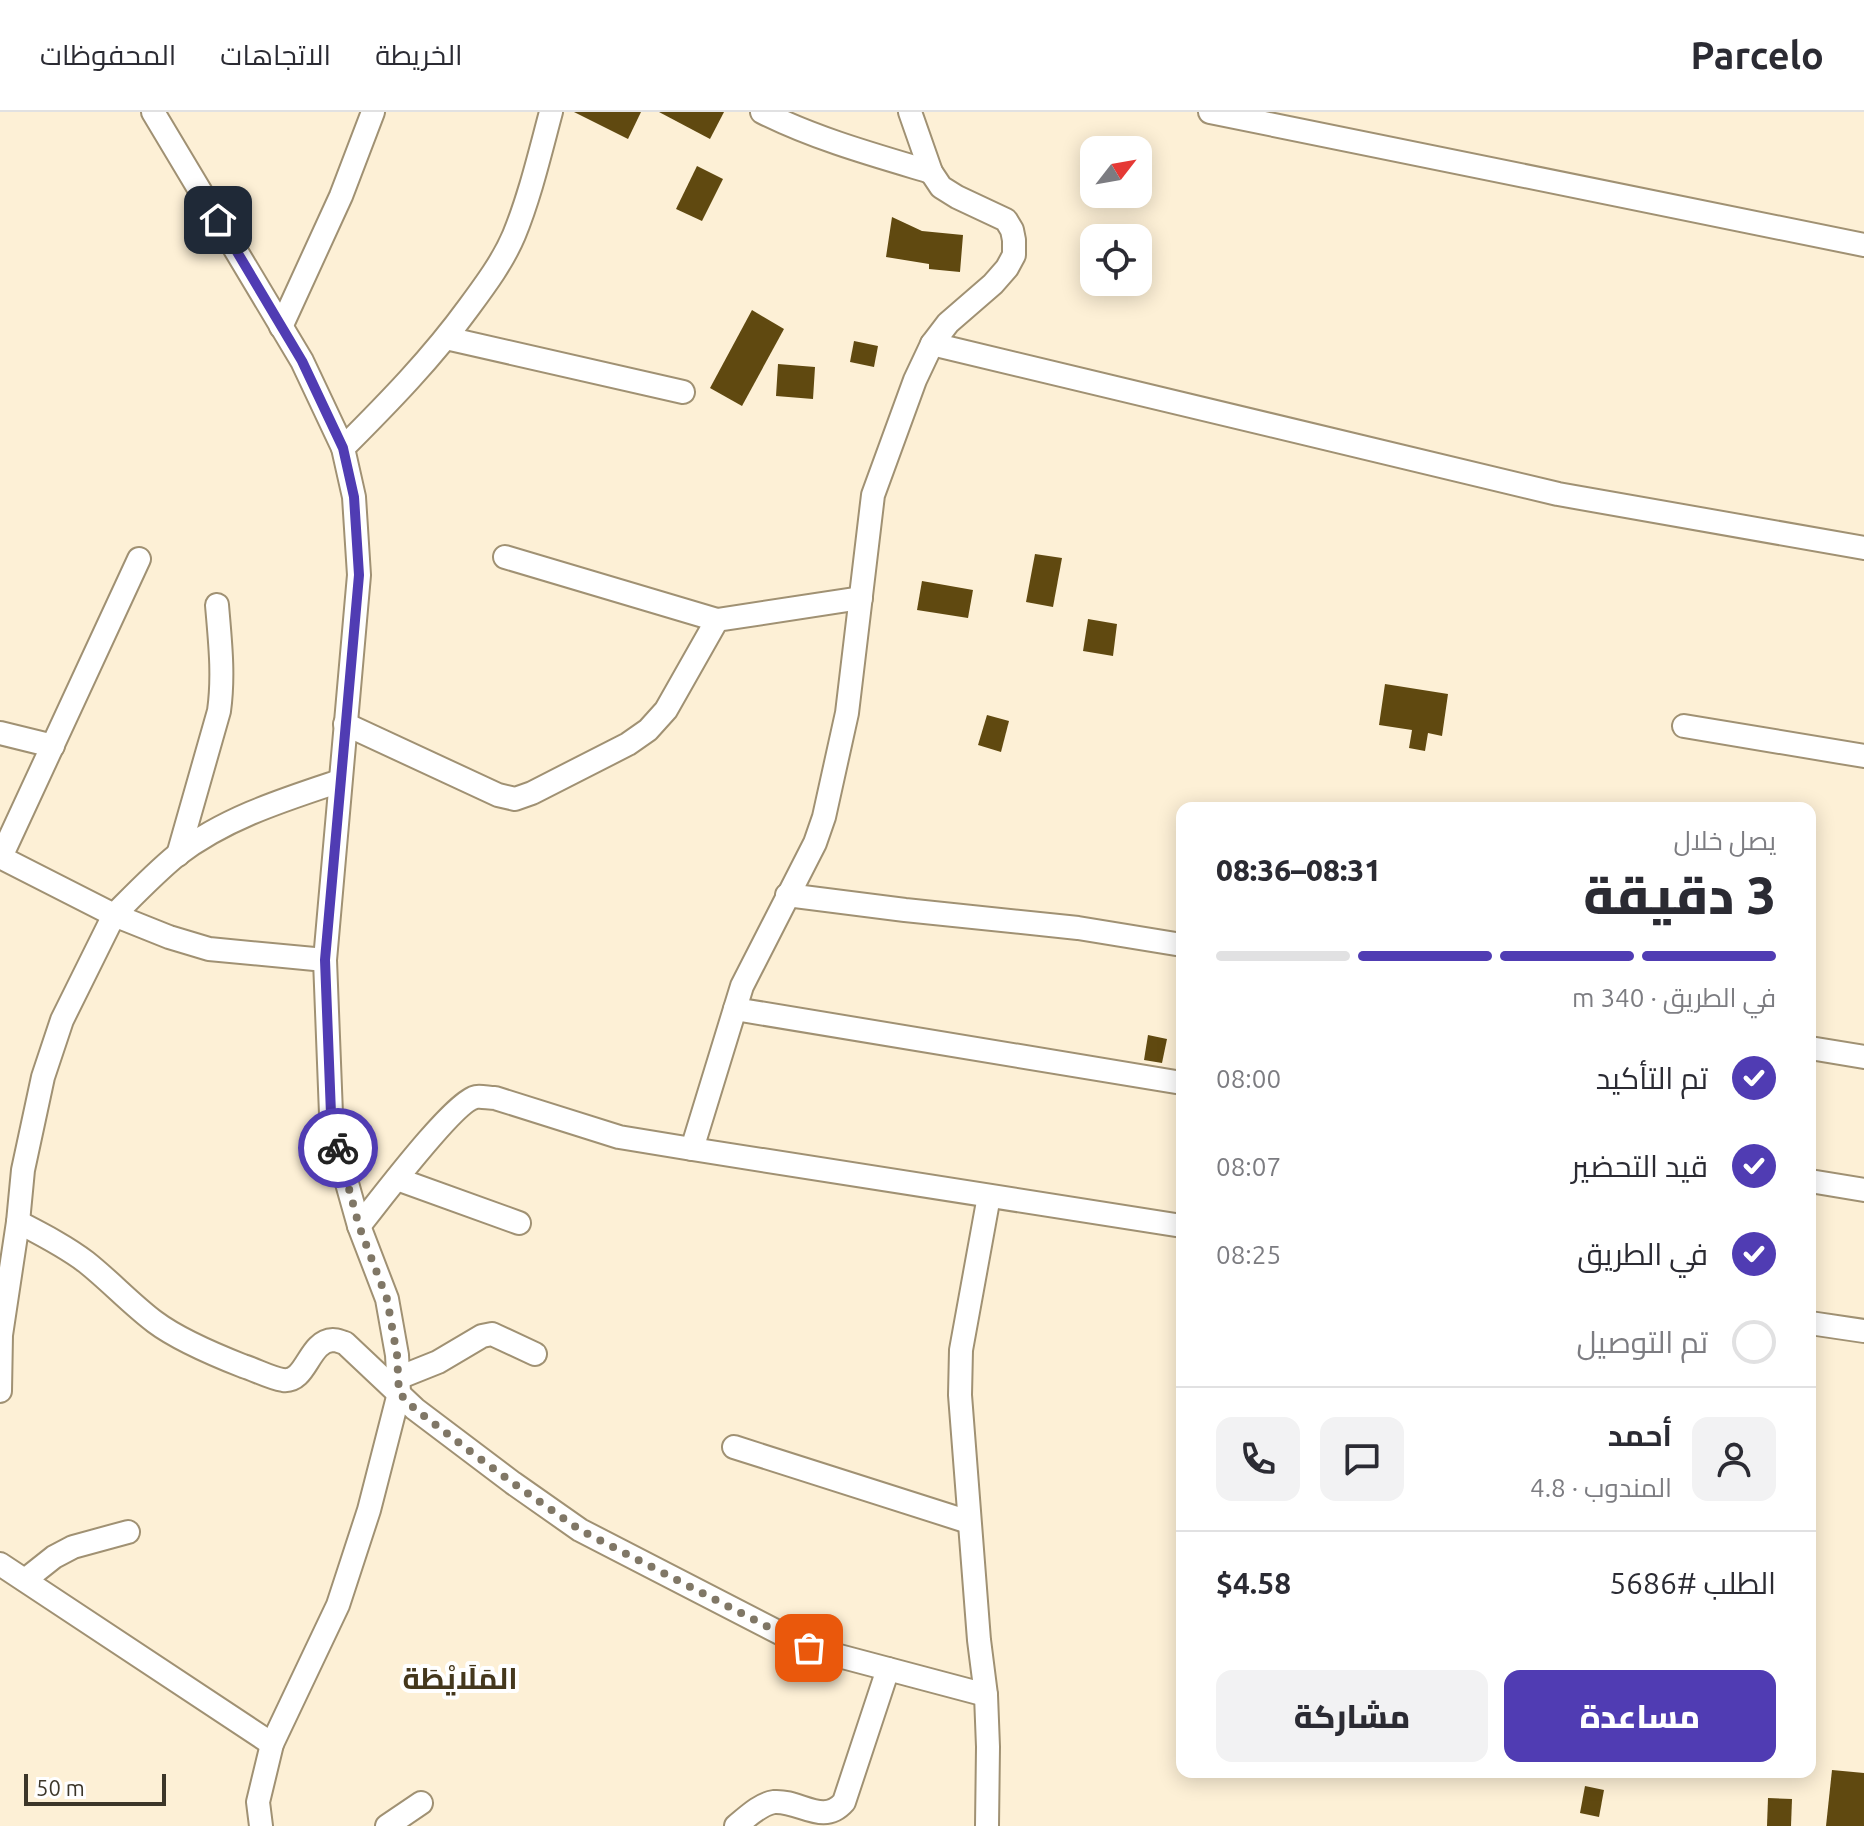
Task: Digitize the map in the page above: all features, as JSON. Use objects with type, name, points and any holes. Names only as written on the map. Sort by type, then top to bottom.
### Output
[{"type":"street","points":[[153,112],[302,361],[343,448],[354,497],[359,575],[325,960],[331,1114],[359,1226],[387,1299],[399,1385],[369,1510],[338,1605],[272,1744],[258,1802],[261,1826]]},
{"type":"street","points":[[281,327],[341,196],[373,112]]},
{"type":"street","points":[[343,448],[446,338],[493,275],[514,235],[551,112]]},
{"type":"street","points":[[762,112],[821,139],[931,172]]},
{"type":"street","points":[[692,1149],[748,973],[815,843],[824,817],[847,713],[873,495],[915,380],[932,344],[948,323],[993,284],[1014,255],[1012,230],[1006,220],[941,187],[931,172],[910,112]]},
{"type":"street","points":[[1210,112],[1864,245]]},
{"type":"street","points":[[446,338],[683,392]]},
{"type":"street","points":[[932,344],[1558,494],[1864,548]]},
{"type":"street","points":[[505,557],[717,620],[861,598]]},
{"type":"street","points":[[139,559],[1,857],[114,915],[169,937],[209,949],[325,960]]},
{"type":"street","points":[[178,855],[219,711],[223,686],[217,605]]},
{"type":"street","points":[[345,724],[498,795],[515,799],[628,744],[648,730],[666,710],[717,620]]},
{"type":"street","points":[[1684,726],[1864,756]]},
{"type":"street","points":[[0,733],[53,746]]},
{"type":"street","points":[[0,1391],[0,1335],[13,1207],[43,1077],[62,1020],[114,915],[178,855],[248,813],[340,781]]},
{"type":"street","points":[[787,895],[1078,928],[1176,944]]},
{"type":"street","points":[[735,1009],[1176,1082]]},
{"type":"street","points":[[1816,1049],[1864,1057]]},
{"type":"street","points":[[359,1226],[435,1133],[464,1103],[477,1096],[495,1098],[619,1137],[1176,1225]]},
{"type":"street","points":[[397,1179],[519,1223]]},
{"type":"street","points":[[1816,1182],[1864,1190]]},
{"type":"street","points":[[987,1826],[986,1695],[960,1395],[961,1350],[989,1196]]},
{"type":"street","points":[[13,1207],[75,1254],[156,1323],[174,1334],[236,1363],[286,1381],[295,1377],[323,1343],[333,1340],[345,1343],[399,1385],[415,1409],[580,1530],[809,1648],[986,1695]]},
{"type":"street","points":[[1816,1324],[1864,1331]]},
{"type":"street","points":[[399,1385],[482,1336],[492,1334],[535,1354]]},
{"type":"street","points":[[734,1447],[969,1522]]},
{"type":"street","points":[[25,1580],[54,1557],[73,1547],[128,1532]]},
{"type":"street","points":[[0,1564],[272,1744]]},
{"type":"street","points":[[736,1826],[759,1808],[773,1802],[828,1815],[838,1811],[844,1802],[888,1669]]},
{"type":"street","points":[[387,1826],[421,1803]]},
{"type":"building","points":[[574,112],[641,112],[628,139]]},
{"type":"building","points":[[659,112],[724,112],[710,139]]},
{"type":"building","points":[[697,166],[723,179],[702,221],[676,209]]},
{"type":"building","points":[[892,217],[922,231],[963,235],[960,272],[929,269],[929,264],[886,257]]},
{"type":"building","points":[[752,310],[784,329],[742,406],[710,388]]},
{"type":"building","points":[[854,341],[878,346],[874,367],[850,362]]},
{"type":"building","points":[[778,364],[815,367],[813,399],[776,396]]},
{"type":"building","points":[[1035,554],[1062,558],[1053,607],[1026,602]]},
{"type":"building","points":[[922,581],[973,590],[968,618],[917,610]]},
{"type":"building","points":[[1088,619],[1117,624],[1113,656],[1083,651]]},
{"type":"building","points":[[1385,684],[1448,694],[1442,736],[1428,733],[1425,751],[1409,748],[1412,730],[1379,725]]},
{"type":"building","points":[[987,715],[1009,721],[1001,752],[978,745]]},
{"type":"building","points":[[1148,1035],[1167,1039],[1162,1063],[1144,1060]]},
{"type":"building","points":[[1832,1770],[1864,1773],[1864,1826],[1826,1826]]},
{"type":"building","points":[[1585,1786],[1604,1790],[1599,1817],[1580,1813]]},
{"type":"building","points":[[1768,1798],[1792,1799],[1791,1826],[1767,1826]]},
{"type":"way so far","points":[[338,1148],[359,1226],[387,1299],[397,1355],[399,1393],[471,1452],[580,1530],[809,1648]]},
{"type":"district","name":"المَلَايْطَة","points":[[460,1679]]},
{"type":"route","points":[[218,220],[302,361],[343,448],[354,497],[359,575],[325,960],[331,1114],[338,1148]]}]
